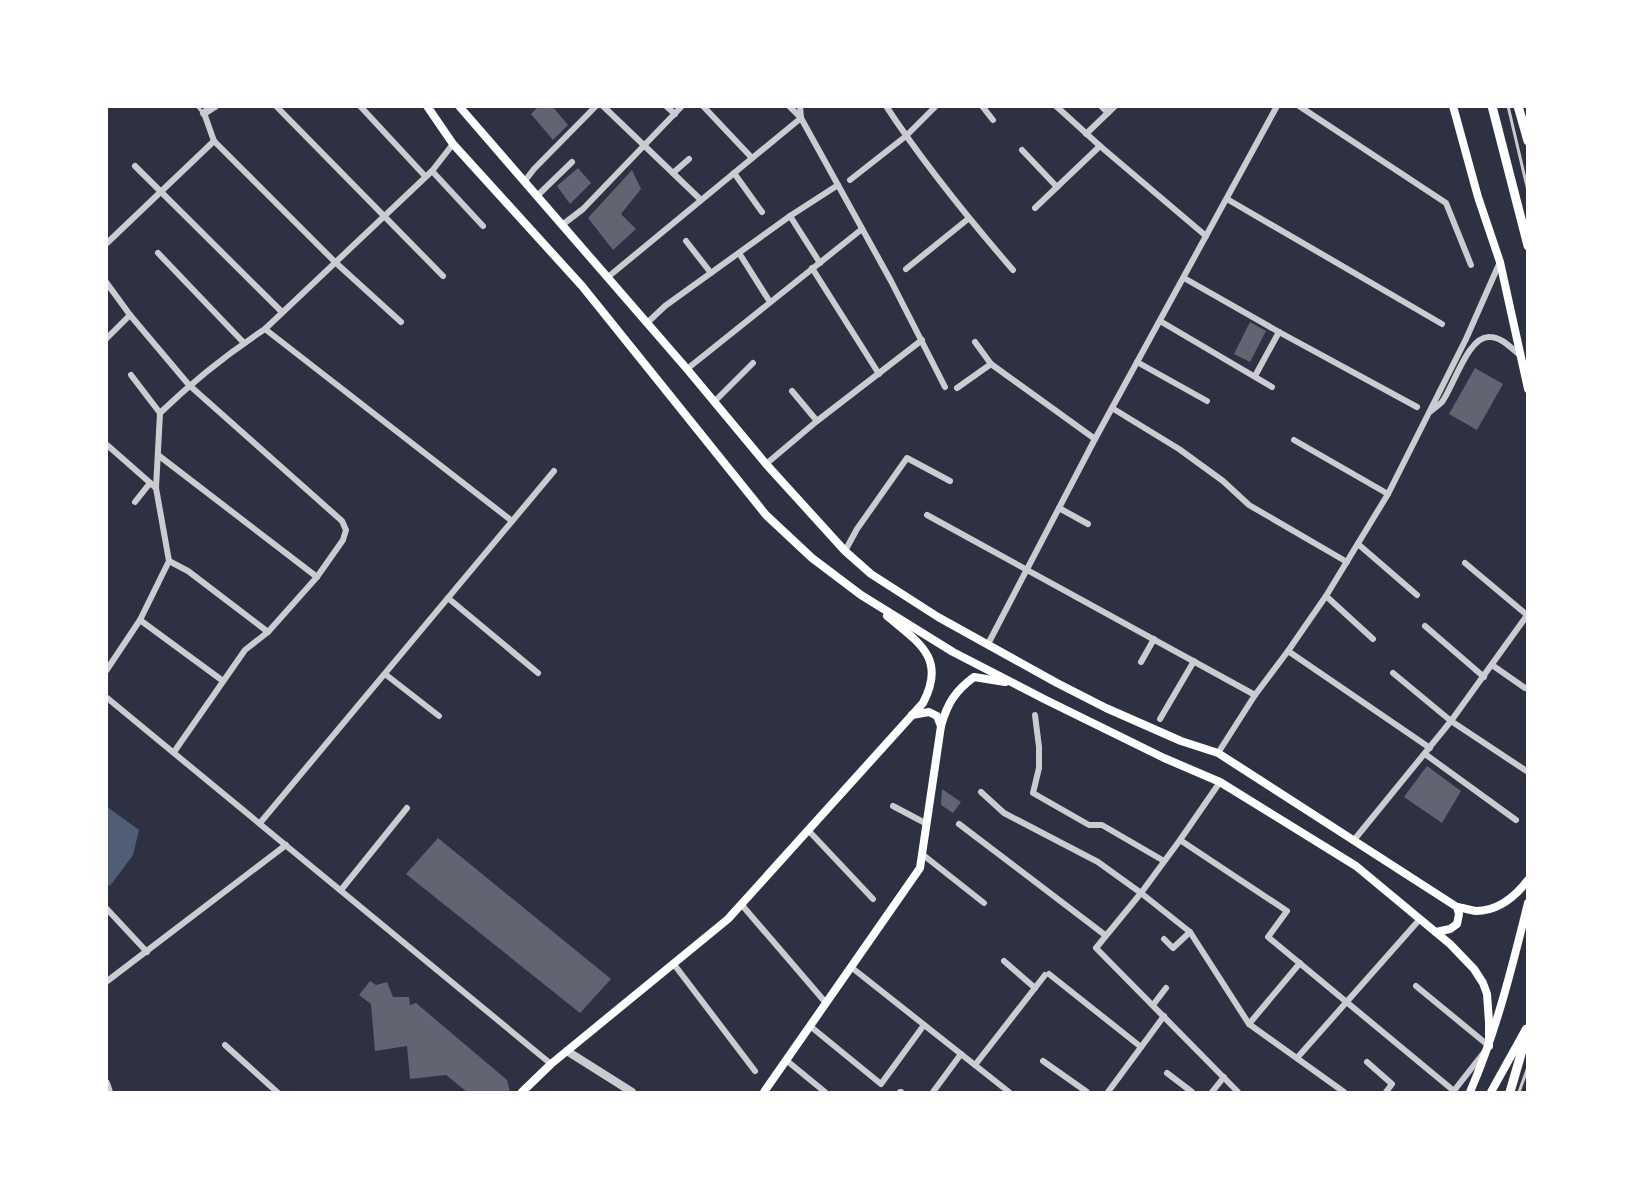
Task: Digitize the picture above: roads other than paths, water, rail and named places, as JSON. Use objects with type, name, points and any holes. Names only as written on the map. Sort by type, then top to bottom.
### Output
[{"type":"highway","points":[[1492,106],[1527,246]]},
{"type":"highway","points":[[1518,106],[1527,141]]},
{"type":"highway","points":[[1510,1092],[1527,1028]]},
{"type":"main road","points":[[427,106],[453,144],[582,286],[765,515],[812,558],[920,643],[928,657],[932,673],[931,689],[923,703],[728,919],[551,1064],[522,1092]]},
{"type":"main road","points":[[459,106],[715,401],[766,464],[845,551],[871,574],[929,611],[1106,708],[1181,741],[1218,753],[1457,907],[1475,911],[1490,909],[1519,892],[1527,880]]},
{"type":"main road","points":[[1453,106],[1478,197],[1500,262],[1527,389]]},
{"type":"main road","points":[[861,595],[953,652],[1164,758],[1220,782],[1351,862],[1450,944],[1483,982],[1488,1005],[1489,1046]]},
{"type":"main road","points":[[764,1092],[920,868],[941,726],[960,687],[974,677],[1018,685]]},
{"type":"main road","points":[[912,715],[929,711],[937,716],[941,726]]},
{"type":"main road","points":[[1470,1092],[1499,1016],[1527,903]]},
{"type":"main road","points":[[1436,932],[1450,929],[1457,924],[1459,914],[1457,907]]},
{"type":"main road","points":[[1491,1092],[1527,1028]]},
{"type":"street","points":[[215,106],[204,113],[214,141],[335,262],[401,322]]},
{"type":"street","points":[[276,106],[443,276]]},
{"type":"street","points":[[360,106],[425,176]]},
{"type":"street","points":[[524,182],[596,106]]},
{"type":"street","points":[[603,106],[701,200]]},
{"type":"street","points":[[666,106],[675,114]]},
{"type":"street","points":[[562,225],[583,209],[682,106]]},
{"type":"street","points":[[703,106],[752,158]]},
{"type":"street","points":[[789,106],[801,118],[891,281],[945,387]]},
{"type":"street","points":[[800,106],[801,118]]},
{"type":"street","points":[[886,106],[968,219],[1013,270]]},
{"type":"street","points":[[850,180],[906,136],[936,106]]},
{"type":"street","points":[[982,106],[993,120]]},
{"type":"street","points":[[1056,106],[1206,236]]},
{"type":"street","points":[[1101,106],[1107,113]]},
{"type":"street","points":[[1086,134],[1115,106]]},
{"type":"street","points":[[988,644],[1095,439],[1277,106]]},
{"type":"street","points":[[1299,106],[1446,202],[1472,265]]},
{"type":"street","points":[[608,277],[801,118]]},
{"type":"street","points":[[106,244],[214,141]]},
{"type":"street","points":[[160,413],[189,385],[265,329],[432,171],[453,144]]},
{"type":"street","points":[[1035,208],[1100,146]]},
{"type":"street","points":[[1022,150],[1057,187]]},
{"type":"street","points":[[673,172],[689,159]]},
{"type":"street","points":[[537,196],[572,162]]},
{"type":"street","points":[[135,166],[282,312]]},
{"type":"street","points":[[432,171],[483,226]]},
{"type":"street","points":[[734,173],[762,212]]},
{"type":"street","points":[[647,323],[664,306],[790,216],[838,185]]},
{"type":"street","points":[[1227,199],[1442,324]]},
{"type":"street","points":[[790,216],[820,263]]},
{"type":"street","points":[[906,269],[968,219]]},
{"type":"street","points":[[687,369],[862,229]]},
{"type":"street","points":[[686,241],[711,273]]},
{"type":"street","points":[[158,253],[244,343]]},
{"type":"street","points":[[739,253],[770,302]]},
{"type":"street","points":[[1218,753],[1255,694],[1326,596],[1388,494],[1466,339],[1500,262]]},
{"type":"street","points":[[812,268],[879,374]]},
{"type":"street","points":[[1184,278],[1417,406]]},
{"type":"street","points":[[106,282],[130,315],[189,385],[342,521],[346,530],[343,540],[317,577],[267,632],[245,651],[174,752]]},
{"type":"street","points":[[107,338],[130,315]]},
{"type":"street","points":[[1160,321],[1272,387]]},
{"type":"street","points":[[265,329],[512,521]]},
{"type":"street","points":[[1255,376],[1279,332]]},
{"type":"street","points":[[1429,413],[1442,402],[1473,345],[1482,337],[1492,336],[1502,341],[1521,357]]},
{"type":"street","points":[[766,464],[817,421],[922,340]]},
{"type":"street","points":[[975,342],[991,364],[1095,439]]},
{"type":"street","points":[[1137,362],[1207,401]]},
{"type":"street","points":[[715,401],[753,363]]},
{"type":"street","points":[[957,388],[991,364]]},
{"type":"street","points":[[106,671],[140,620],[169,561],[153,485],[158,455],[160,413],[132,375]]},
{"type":"street","points":[[792,390],[817,421]]},
{"type":"street","points":[[1112,408],[1179,449],[1223,481],[1249,505],[1347,562]]},
{"type":"street","points":[[1294,440],[1388,494]]},
{"type":"street","points":[[106,444],[153,485]]},
{"type":"street","points":[[158,455],[317,577]]},
{"type":"street","points":[[845,551],[907,458],[951,481]]},
{"type":"street","points":[[260,824],[555,471]]},
{"type":"street","points":[[135,502],[153,485]]},
{"type":"street","points":[[1059,508],[1088,524]]},
{"type":"street","points":[[927,515],[1255,694]]},
{"type":"street","points":[[1358,544],[1417,595]]},
{"type":"street","points":[[169,561],[188,571],[267,632]]},
{"type":"street","points":[[1354,840],[1451,721],[1527,614],[1465,562]]},
{"type":"street","points":[[1326,596],[1373,639]]},
{"type":"street","points":[[448,598],[538,673]]},
{"type":"street","points":[[140,620],[223,681]]},
{"type":"street","points":[[1425,626],[1484,677]]},
{"type":"street","points":[[1141,662],[1154,639]]},
{"type":"street","points":[[1288,651],[1430,748]]},
{"type":"street","points":[[1160,719],[1194,661]]},
{"type":"street","points":[[1492,665],[1525,688]]},
{"type":"street","points":[[385,674],[439,716]]},
{"type":"street","points":[[1394,674],[1451,721],[1527,772]]},
{"type":"street","points":[[106,697],[551,1064]]},
{"type":"street","points":[[1035,715],[1039,768],[1033,794],[1089,825],[1102,825],[1164,861]]},
{"type":"street","points":[[1425,754],[1516,820]]},
{"type":"street","points":[[1220,782],[1141,893],[1097,946],[1097,950],[1238,1092]]},
{"type":"street","points":[[981,792],[1004,813],[1098,862],[1190,932],[1249,1024],[1344,1092]]},
{"type":"street","points":[[893,806],[927,824]]},
{"type":"street","points":[[341,890],[407,808]]},
{"type":"street","points":[[959,824],[1106,935]]},
{"type":"street","points":[[808,830],[873,899]]},
{"type":"street","points":[[1180,840],[1287,911],[1268,937],[1453,1091],[1489,1046],[1416,986]]},
{"type":"street","points":[[106,982],[286,845]]},
{"type":"street","points":[[922,854],[984,903]]},
{"type":"street","points":[[741,904],[825,1003]]},
{"type":"street","points":[[106,908],[147,952]]},
{"type":"street","points":[[1297,1058],[1420,919]]},
{"type":"street","points":[[1164,939],[1173,948],[1190,932]]},
{"type":"street","points":[[1004,961],[1035,988]]},
{"type":"street","points":[[673,963],[755,1071]]},
{"type":"street","points":[[1249,1024],[1300,963]]},
{"type":"street","points":[[851,967],[1009,1092]]},
{"type":"street","points":[[975,1065],[1047,974],[1141,1047]]},
{"type":"street","points":[[1153,1005],[1166,988]]},
{"type":"street","points":[[1108,1092],[1164,1016]]},
{"type":"street","points":[[810,1026],[881,1084],[924,1025]]},
{"type":"street","points":[[225,1045],[277,1092]]},
{"type":"street","points":[[567,1051],[632,1092]]},
{"type":"street","points":[[933,1092],[961,1054]]},
{"type":"street","points":[[786,1060],[825,1092]]},
{"type":"street","points":[[1043,1061],[1087,1092]]},
{"type":"street","points":[[1367,1062],[1392,1084],[1386,1092]]},
{"type":"street","points":[[1167,1073],[1192,1092]]},
{"type":"street","points":[[1212,1092],[1224,1077]]},
{"type":"street","points":[[106,1083],[109,1092]]},
{"type":"lane","points":[[197,106],[204,113]]},
{"type":"lane","points":[[1508,106],[1527,191]]},
{"type":"lane","points":[[1519,1092],[1527,1067]]},
{"type":"water","points":[[106,806],[139,830],[133,855],[110,886],[106,883]]}]
